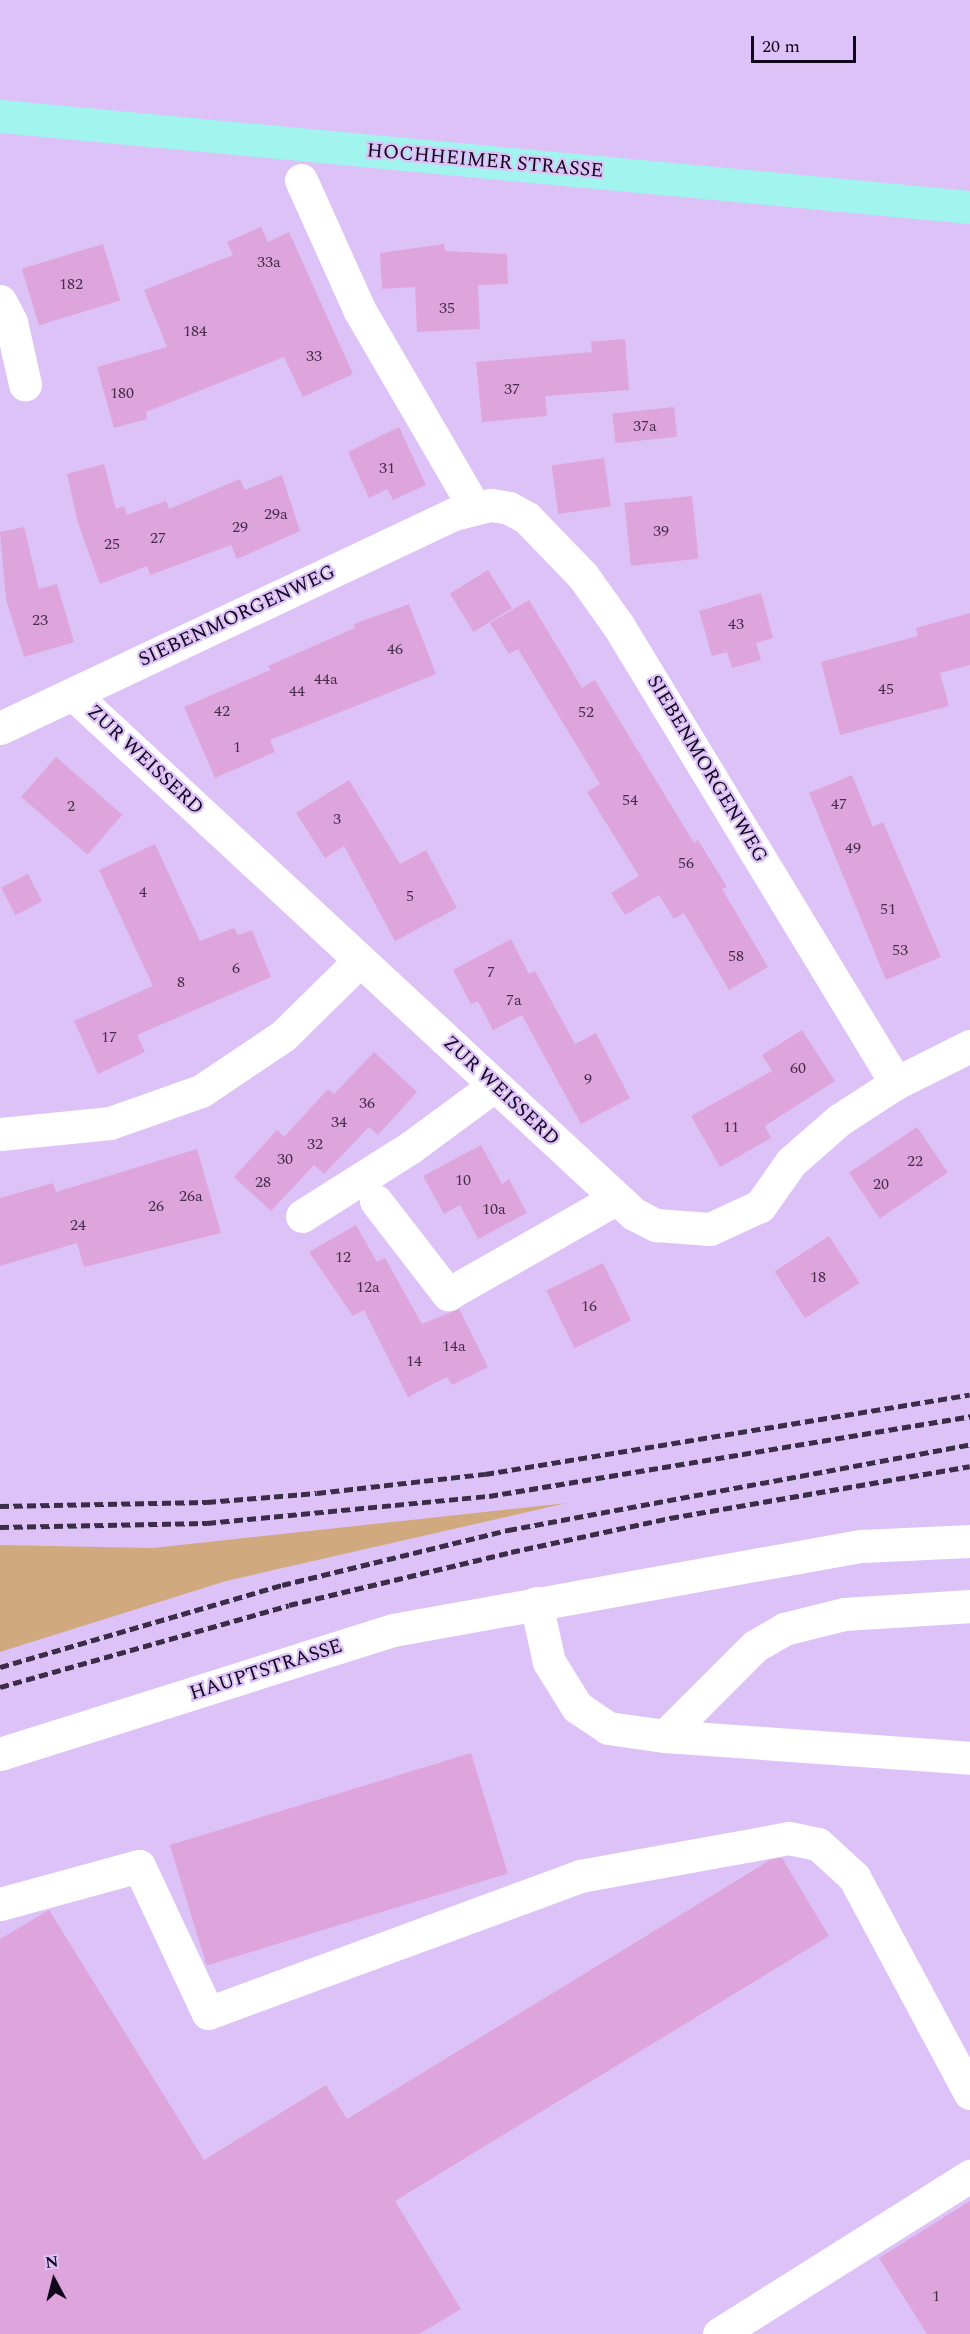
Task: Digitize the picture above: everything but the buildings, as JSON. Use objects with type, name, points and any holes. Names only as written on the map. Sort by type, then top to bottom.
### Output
[{"type":"main road","name":"HOCHHEIMER STRASSE","points":[[0,116],[970,207]]},
{"type":"street","points":[[301,180],[360,311],[474,507]]},
{"type":"street","points":[[0,301],[10,322],[25,384]]},
{"type":"street","name":"SIEBENMORGENWEG","points":[[0,728],[474,507],[509,508],[527,518],[583,576],[651,676],[896,1083]]},
{"type":"street","name":"ZUR WEISSERD","points":[[73,694],[617,1197],[656,1225],[701,1229],[735,1220],[760,1206],[791,1162],[839,1120],[896,1083],[970,1046]]},
{"type":"street","points":[[0,1134],[110,1123],[201,1091],[283,1036],[360,960]]},
{"type":"street","points":[[302,1216],[411,1147],[495,1085]]},
{"type":"street","points":[[376,1201],[448,1294],[617,1197]]},
{"type":"street","name":"HAUPTSTRASSE","points":[[0,1755],[393,1630],[536,1602],[862,1546],[970,1541]]},
{"type":"street","points":[[536,1602],[549,1662],[576,1707],[608,1728],[665,1736],[970,1758]]},
{"type":"street","points":[[665,1736],[755,1646],[784,1629],[844,1614],[970,1606]]},
{"type":"street","points":[[0,1905],[139,1866],[208,2013],[580,1876],[789,1838],[818,1844],[854,1877],[970,2093]]},
{"type":"street","points":[[719,2334],[970,2176]]},
{"type":"shaded area","points":[[567,1503],[226,1581],[0,1652],[0,1545],[153,1548]]},
{"type":"railway","points":[[0,1506],[207,1502],[317,1493],[485,1474],[970,1395]]},
{"type":"railway","points":[[0,1527],[207,1523],[489,1496],[970,1416]]},
{"type":"railway","points":[[0,1667],[282,1585],[508,1530],[970,1444]]},
{"type":"railway","points":[[0,1687],[289,1605],[511,1552],[670,1518],[970,1466]]}]
